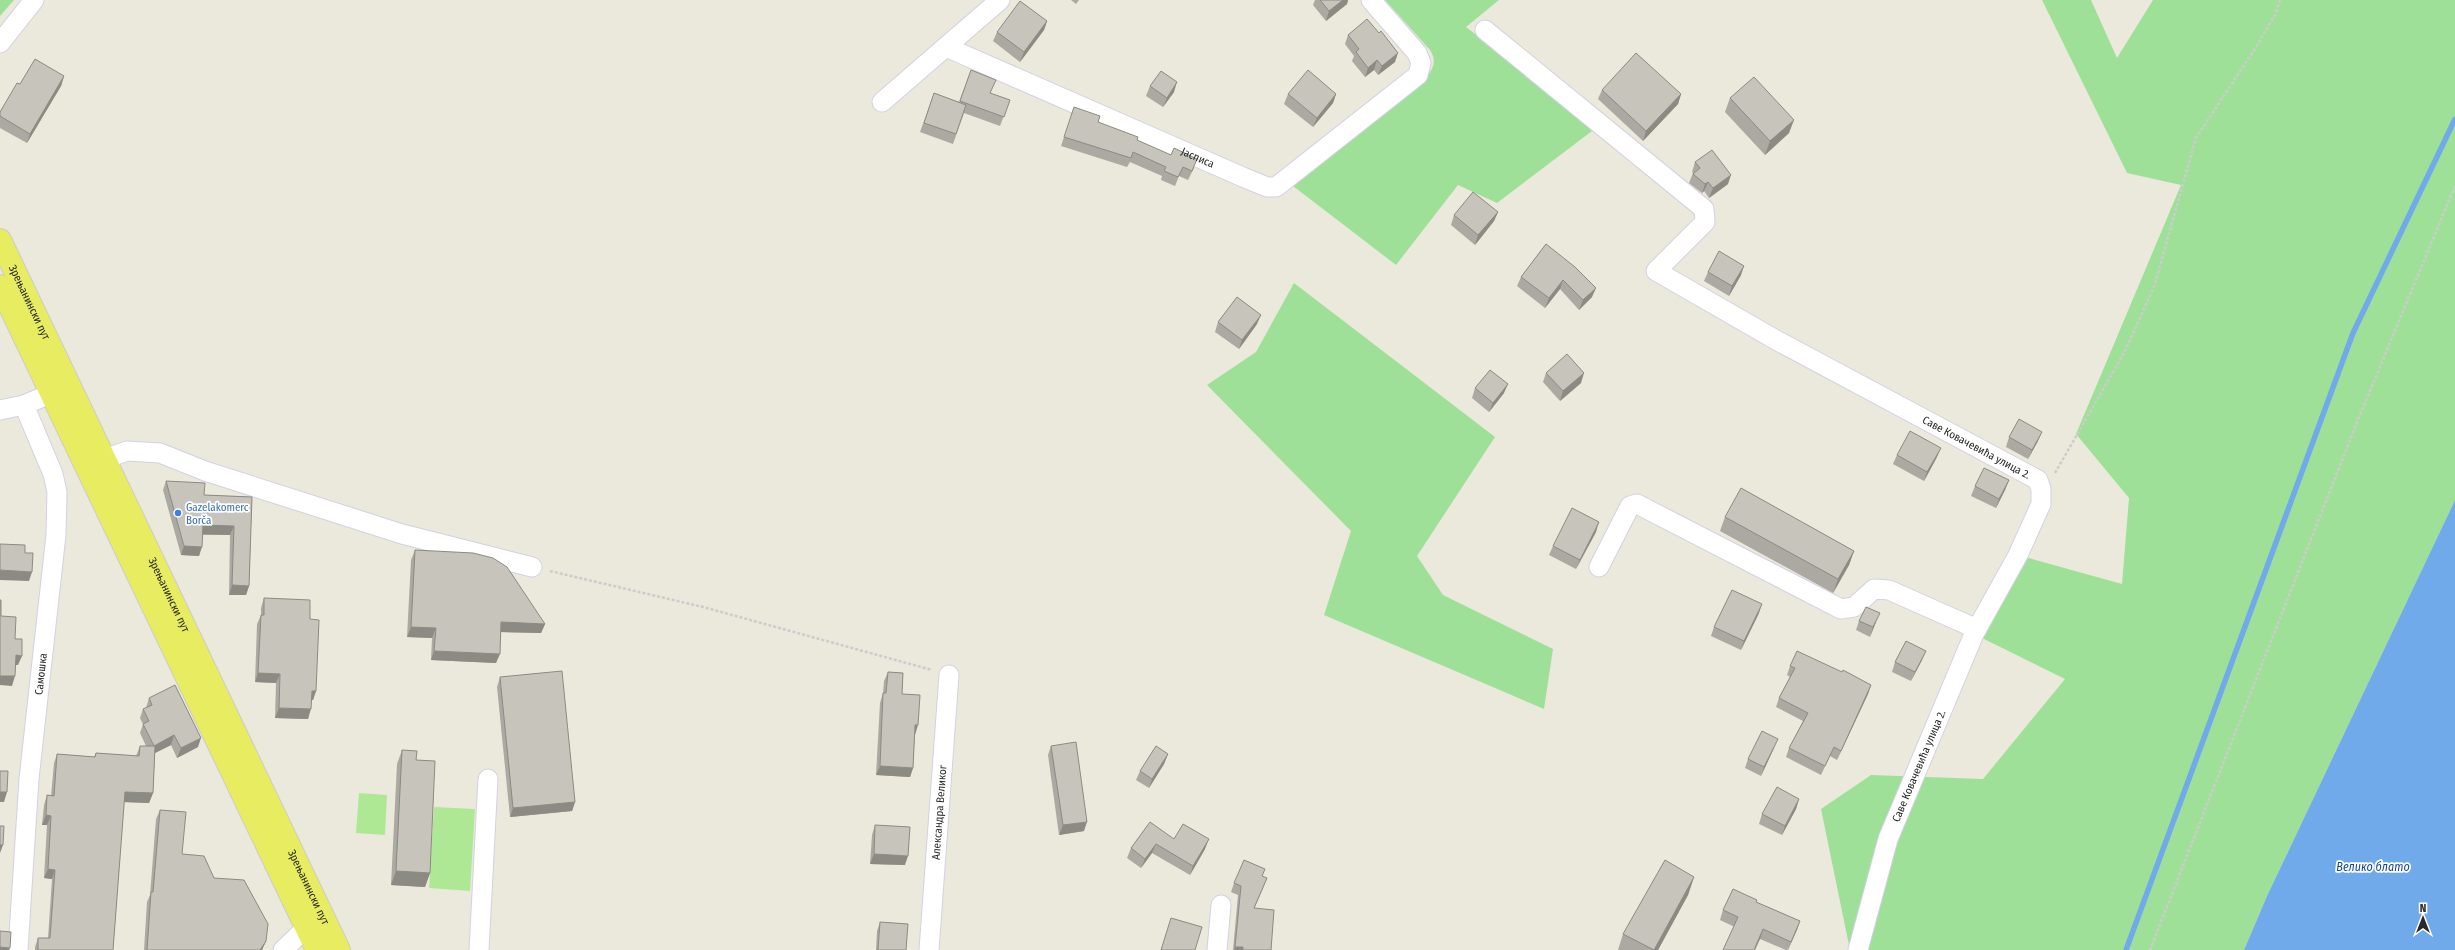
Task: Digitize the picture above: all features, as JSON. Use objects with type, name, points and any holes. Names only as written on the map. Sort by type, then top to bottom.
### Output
[{"type":"main road","name":"Зрењанински пут","points":[[0,240],[339,950]]},
{"type":"main road","name":"Зрењанински пут","points":[[0,286],[50,394],[316,950]]},
{"type":"street","points":[[0,43],[34,0]]},
{"type":"street","points":[[882,102],[1000,0]]},
{"type":"street","name":"Јасписа","points":[[946,47],[1245,178],[1267,187],[1276,187],[1418,75],[1421,63],[1417,52],[1371,0]]},
{"type":"street","name":"Саве Ковачевића улица 2.","points":[[1485,30],[1704,209],[1705,222],[1656,271],[1776,340],[2038,480],[2041,489],[2041,504],[2018,555],[1977,629],[1888,839],[1858,950]]},
{"type":"street","points":[[0,410],[24,405],[50,394]]},
{"type":"street","name":"Самошка","points":[[18,950],[29,779],[56,535],[57,492],[53,474],[24,405]]},
{"type":"street","points":[[105,459],[127,451],[160,453],[205,471],[402,534],[532,566]]},
{"type":"street","points":[[1599,567],[1630,506],[1637,504],[1841,609],[1854,607],[1874,589],[1889,590],[1977,629]]},
{"type":"street","name":"Александра Великог","points":[[929,950],[950,675]]},
{"type":"street","points":[[478,950],[488,779]]},
{"type":"street","points":[[1217,950],[1220,905]]},
{"type":"street","points":[[283,950],[306,928]]},
{"type":"path","points":[[2053,477],[2124,352],[2154,286],[2196,138],[2258,44],[2276,12],[2280,0]]},
{"type":"path","points":[[2150,950],[2355,426],[2455,186]]},
{"type":"path","points":[[532,566],[703,607],[950,675]]},
{"type":"green space","points":[[0,0],[14,0],[0,16]]},
{"type":"green space","points":[[1385,0],[1499,0],[1466,27],[1563,101],[1592,131],[1497,203],[1458,185],[1396,265],[1293,186],[1414,88],[1427,76],[1433,67],[1433,56],[1430,50]]},
{"type":"green space","points":[[2042,0],[2091,0],[2117,58],[2153,0],[2455,0],[2455,500],[2267,896],[2244,950],[1850,950],[1821,809],[1871,775],[1983,779],[2065,679],[1974,634],[2018,555],[2122,584],[2129,498],[2076,434],[2181,185],[2127,173]]},
{"type":"green space","points":[[1294,283],[1495,437],[1417,556],[1443,595],[1553,649],[1544,709],[1324,615],[1351,531],[1207,385],[1256,352]]},
{"type":"green space","points":[[359,793],[387,795],[385,835],[356,833]]},
{"type":"green space","points":[[434,807],[475,809],[470,891],[429,888]]},
{"type":"water","name":"Велико блато","points":[[2455,500],[2455,950],[2244,950],[2267,896]]},
{"type":"building","points":[[1320,0],[1343,0],[1329,11]]},
{"type":"building","points":[[1020,1],[1047,21],[1024,52],[997,32]]},
{"type":"building","points":[[1367,19],[1379,33],[1381,31],[1398,53],[1382,66],[1377,60],[1368,68],[1356,52],[1359,49],[1348,35]]},
{"type":"building","points":[[1636,53],[1681,94],[1646,131],[1602,90]]},
{"type":"building","points":[[35,59],[64,76],[30,134],[0,116],[0,112],[17,83],[20,84]]},
{"type":"building","points":[[971,70],[996,80],[990,93],[1010,100],[1004,117],[960,101]]},
{"type":"building","points":[[1308,70],[1336,94],[1317,118],[1288,94]]},
{"type":"building","points":[[1161,71],[1177,82],[1167,98],[1150,86]]},
{"type":"building","points":[[1754,77],[1794,120],[1770,141],[1730,98]]},
{"type":"building","points":[[934,93],[966,105],[956,134],[924,123]]},
{"type":"building","points":[[1074,107],[1100,116],[1098,122],[1138,137],[1137,140],[1171,155],[1174,148],[1197,159],[1192,171],[1183,167],[1178,177],[1164,171],[1166,167],[1133,152],[1131,158],[1064,137]]},
{"type":"building","points":[[1712,150],[1731,175],[1713,188],[1708,182],[1705,184],[1693,174],[1700,168],[1695,162]]},
{"type":"building","points":[[1473,192],[1498,212],[1478,235],[1454,215]]},
{"type":"building","points":[[1546,244],[1575,267],[1596,288],[1583,300],[1563,280],[1549,298],[1521,277]]},
{"type":"building","points":[[1719,251],[1744,266],[1732,286],[1708,272]]},
{"type":"building","points":[[1237,297],[1261,315],[1242,340],[1218,322]]},
{"type":"building","points":[[1567,354],[1584,373],[1563,391],[1546,373]]},
{"type":"building","points":[[1490,370],[1508,384],[1493,403],[1475,388]]},
{"type":"building","points":[[2019,419],[2042,432],[2032,450],[2009,437]]},
{"type":"building","points":[[1910,431],[1941,448],[1927,472],[1897,455]]},
{"type":"building","points":[[1984,468],[2009,480],[1999,499],[1975,486]]},
{"type":"building","points":[[166,481],[205,483],[204,495],[252,497],[249,586],[232,585],[234,526],[203,525],[202,547],[184,546]]},
{"type":"building","points":[[1741,488],[1854,551],[1838,579],[1725,517]]},
{"type":"building","points":[[1572,508],[1599,522],[1580,560],[1553,546]]},
{"type":"building","points":[[0,544],[25,545],[25,553],[33,553],[32,572],[0,570]]},
{"type":"building","points":[[415,550],[473,553],[493,558],[507,567],[545,624],[501,622],[500,654],[434,651],[436,628],[411,627]]},
{"type":"building","points":[[1732,590],[1762,604],[1744,641],[1714,627]]},
{"type":"building","points":[[264,598],[310,600],[310,619],[319,620],[316,691],[312,691],[311,709],[279,708],[280,674],[258,673],[261,615],[264,615]]},
{"type":"building","points":[[0,600],[1,616],[16,617],[15,639],[22,639],[22,656],[16,655],[15,676],[0,676]]},
{"type":"building","points":[[1866,607],[1880,613],[1873,627],[1859,621]]},
{"type":"building","points":[[1906,641],[1926,651],[1915,672],[1895,662]]},
{"type":"building","points":[[1797,651],[1842,672],[1843,670],[1871,685],[1841,751],[1834,747],[1825,766],[1789,748],[1808,713],[1779,698],[1795,668],[1790,666]]},
{"type":"building","points":[[562,671],[575,802],[513,808],[500,677]]},
{"type":"building","points":[[888,672],[903,673],[902,694],[920,695],[918,725],[915,725],[913,768],[880,766],[883,693],[886,693]]},
{"type":"building","points":[[175,685],[201,738],[181,748],[174,735],[154,746],[143,724],[149,721],[143,709],[152,705],[149,698]]},
{"type":"building","points":[[1762,731],[1778,739],[1764,767],[1748,759]]},
{"type":"building","points":[[1076,742],[1087,822],[1063,825],[1051,746]]},
{"type":"building","points":[[140,746],[155,746],[153,793],[125,792],[113,950],[38,950],[38,938],[50,938],[55,870],[48,869],[51,816],[46,815],[47,795],[54,796],[57,754],[95,757],[96,753],[139,756]]},
{"type":"building","points":[[1156,746],[1168,754],[1152,779],[1140,771]]},
{"type":"building","points":[[402,750],[417,751],[416,760],[435,761],[430,873],[396,871]]},
{"type":"building","points":[[0,771],[8,771],[7,792],[0,792]]},
{"type":"building","points":[[1777,787],[1799,799],[1785,826],[1762,814]]},
{"type":"building","points":[[160,810],[186,812],[182,854],[204,856],[214,878],[244,880],[268,924],[266,941],[260,950],[147,950],[151,892],[153,892]]},
{"type":"building","points":[[1150,822],[1174,839],[1183,824],[1209,839],[1193,866],[1156,844],[1145,859],[1131,848]]},
{"type":"building","points":[[875,825],[910,827],[908,856],[874,854]]},
{"type":"building","points":[[0,826],[4,826],[3,845],[0,845]]},
{"type":"building","points":[[1244,860],[1265,869],[1262,876],[1267,878],[1254,908],[1274,910],[1271,950],[1243,950],[1243,947],[1235,947],[1241,886],[1234,883]]},
{"type":"building","points":[[1665,860],[1694,877],[1654,950],[1623,934]]},
{"type":"building","points":[[1733,889],[1757,900],[1756,902],[1800,921],[1791,942],[1763,929],[1754,950],[1723,950],[1738,917],[1723,910]]},
{"type":"building","points":[[1171,918],[1202,927],[1195,950],[1161,950]]},
{"type":"building","points":[[880,922],[908,924],[906,950],[878,950]]},
{"type":"building","points":[[0,931],[11,932],[10,948],[0,947]]},
{"type":"waterway","points":[[2126,950],[2353,333],[2455,119]]},
{"type":"place","name":"Gazelakomerc Borča","points":[[178,513]]}]
